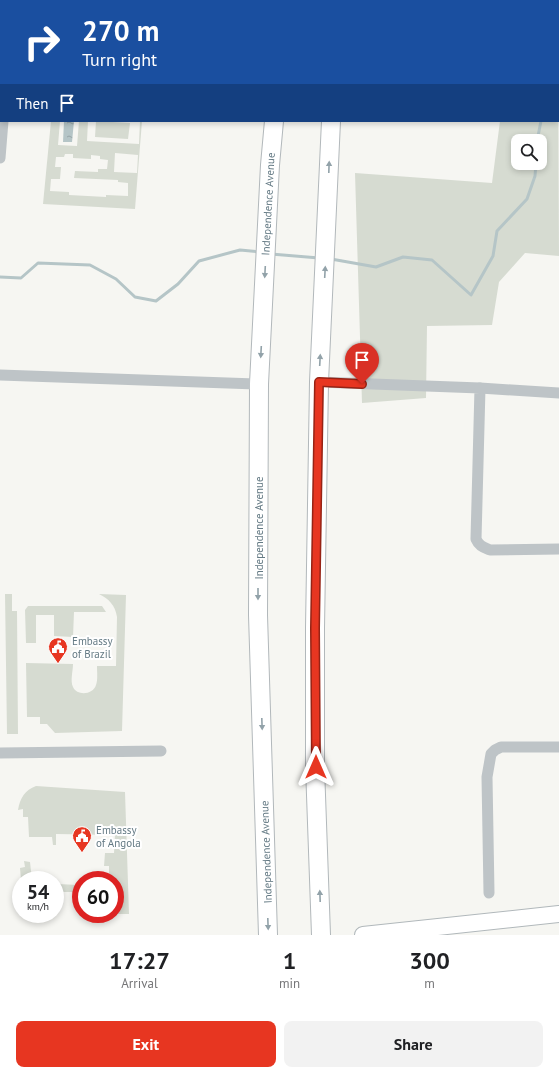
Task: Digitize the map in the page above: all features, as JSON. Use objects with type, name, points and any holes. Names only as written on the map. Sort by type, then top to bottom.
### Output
[{"type":"main road","name":"Independence Avenue","points":[[268,935],[258,615],[259,384],[270,165],[274,122]]},
{"type":"main road","points":[[321,935],[316,767],[315,628],[319,382],[331,122]]},
{"type":"street","points":[[0,158],[3,122]]},
{"type":"street","points":[[0,375],[259,384]]},
{"type":"street","points":[[319,382],[480,388],[559,393]]},
{"type":"street","points":[[480,388],[476,539],[478,544],[490,550],[559,549]]},
{"type":"street","points":[[489,893],[487,777],[491,754],[495,750],[501,748],[559,746]]},
{"type":"street","points":[[0,753],[161,751]]},
{"type":"street","points":[[363,935],[559,914]]},
{"type":"shaded area","points":[[51,122],[60,122],[58,145],[77,146],[79,122],[88,122],[87,141],[139,144],[140,122],[142,122],[135,209],[43,204]],"holes":[[[115,153],[138,155],[137,173],[114,172]],[[65,154],[73,154],[73,158],[91,159],[91,155],[100,156],[100,159],[108,160],[107,169],[98,169],[98,172],[75,171],[74,178],[118,180],[118,182],[128,183],[128,196],[106,195],[106,197],[69,195],[69,192],[50,191],[51,179],[60,179],[61,167],[55,167],[56,157],[64,157]]]},
{"type":"shaded area","points":[[96,122],[130,123],[128,139],[95,137]]},
{"type":"shaded area","points":[[500,122],[558,122],[559,256],[525,253],[499,282],[492,325],[427,326],[426,398],[362,403],[355,173],[492,183]]},
{"type":"shaded area","points":[[5,594],[12,594],[12,611],[17,611],[18,734],[7,734]]},
{"type":"shaded area","points":[[99,594],[126,595],[122,731],[55,733],[47,724],[40,724],[40,717],[27,717],[26,663],[73,664],[72,682],[75,690],[81,693],[92,691],[97,683],[97,666],[116,666],[117,617],[115,609],[111,603]]},
{"type":"shaded area","points":[[28,606],[102,606],[106,612],[74,612],[73,637],[54,636],[54,615],[36,615],[36,643],[26,643],[25,610]]},
{"type":"shaded area","points":[[36,786],[125,792],[129,914],[124,914],[124,871],[109,871],[109,866],[104,866],[105,853],[114,853],[115,835],[56,834],[56,845],[53,845],[52,837],[29,837],[28,817],[23,817],[23,809],[18,810],[20,802],[29,790]]},
{"type":"shaded area","points":[[24,861],[30,862],[31,871],[20,871],[20,868],[25,867]]},
{"type":"shaded area","points":[[64,884],[72,885],[72,892],[64,892]]},
{"type":"water","points":[[64,122],[74,122],[72,142],[63,142]]},
{"type":"waterway","points":[[538,134],[541,122]]},
{"type":"waterway","points":[[331,259],[376,267],[403,257],[432,260],[471,295],[493,256],[497,231],[527,199],[535,176],[535,170]]},
{"type":"waterway","points":[[0,277],[21,278],[38,263],[90,265],[116,279],[135,297],[156,301],[178,284],[199,261],[240,250],[260,252]]},
{"type":"waterway","points":[[271,254],[319,258]]},
{"type":"place","name":"Embassy of Brazil","points":[[58,664]]},
{"type":"place","name":"Embassy of Angola","points":[[82,853]]},
{"type":"route","points":[[316,767],[315,628],[319,382],[362,384]]}]
